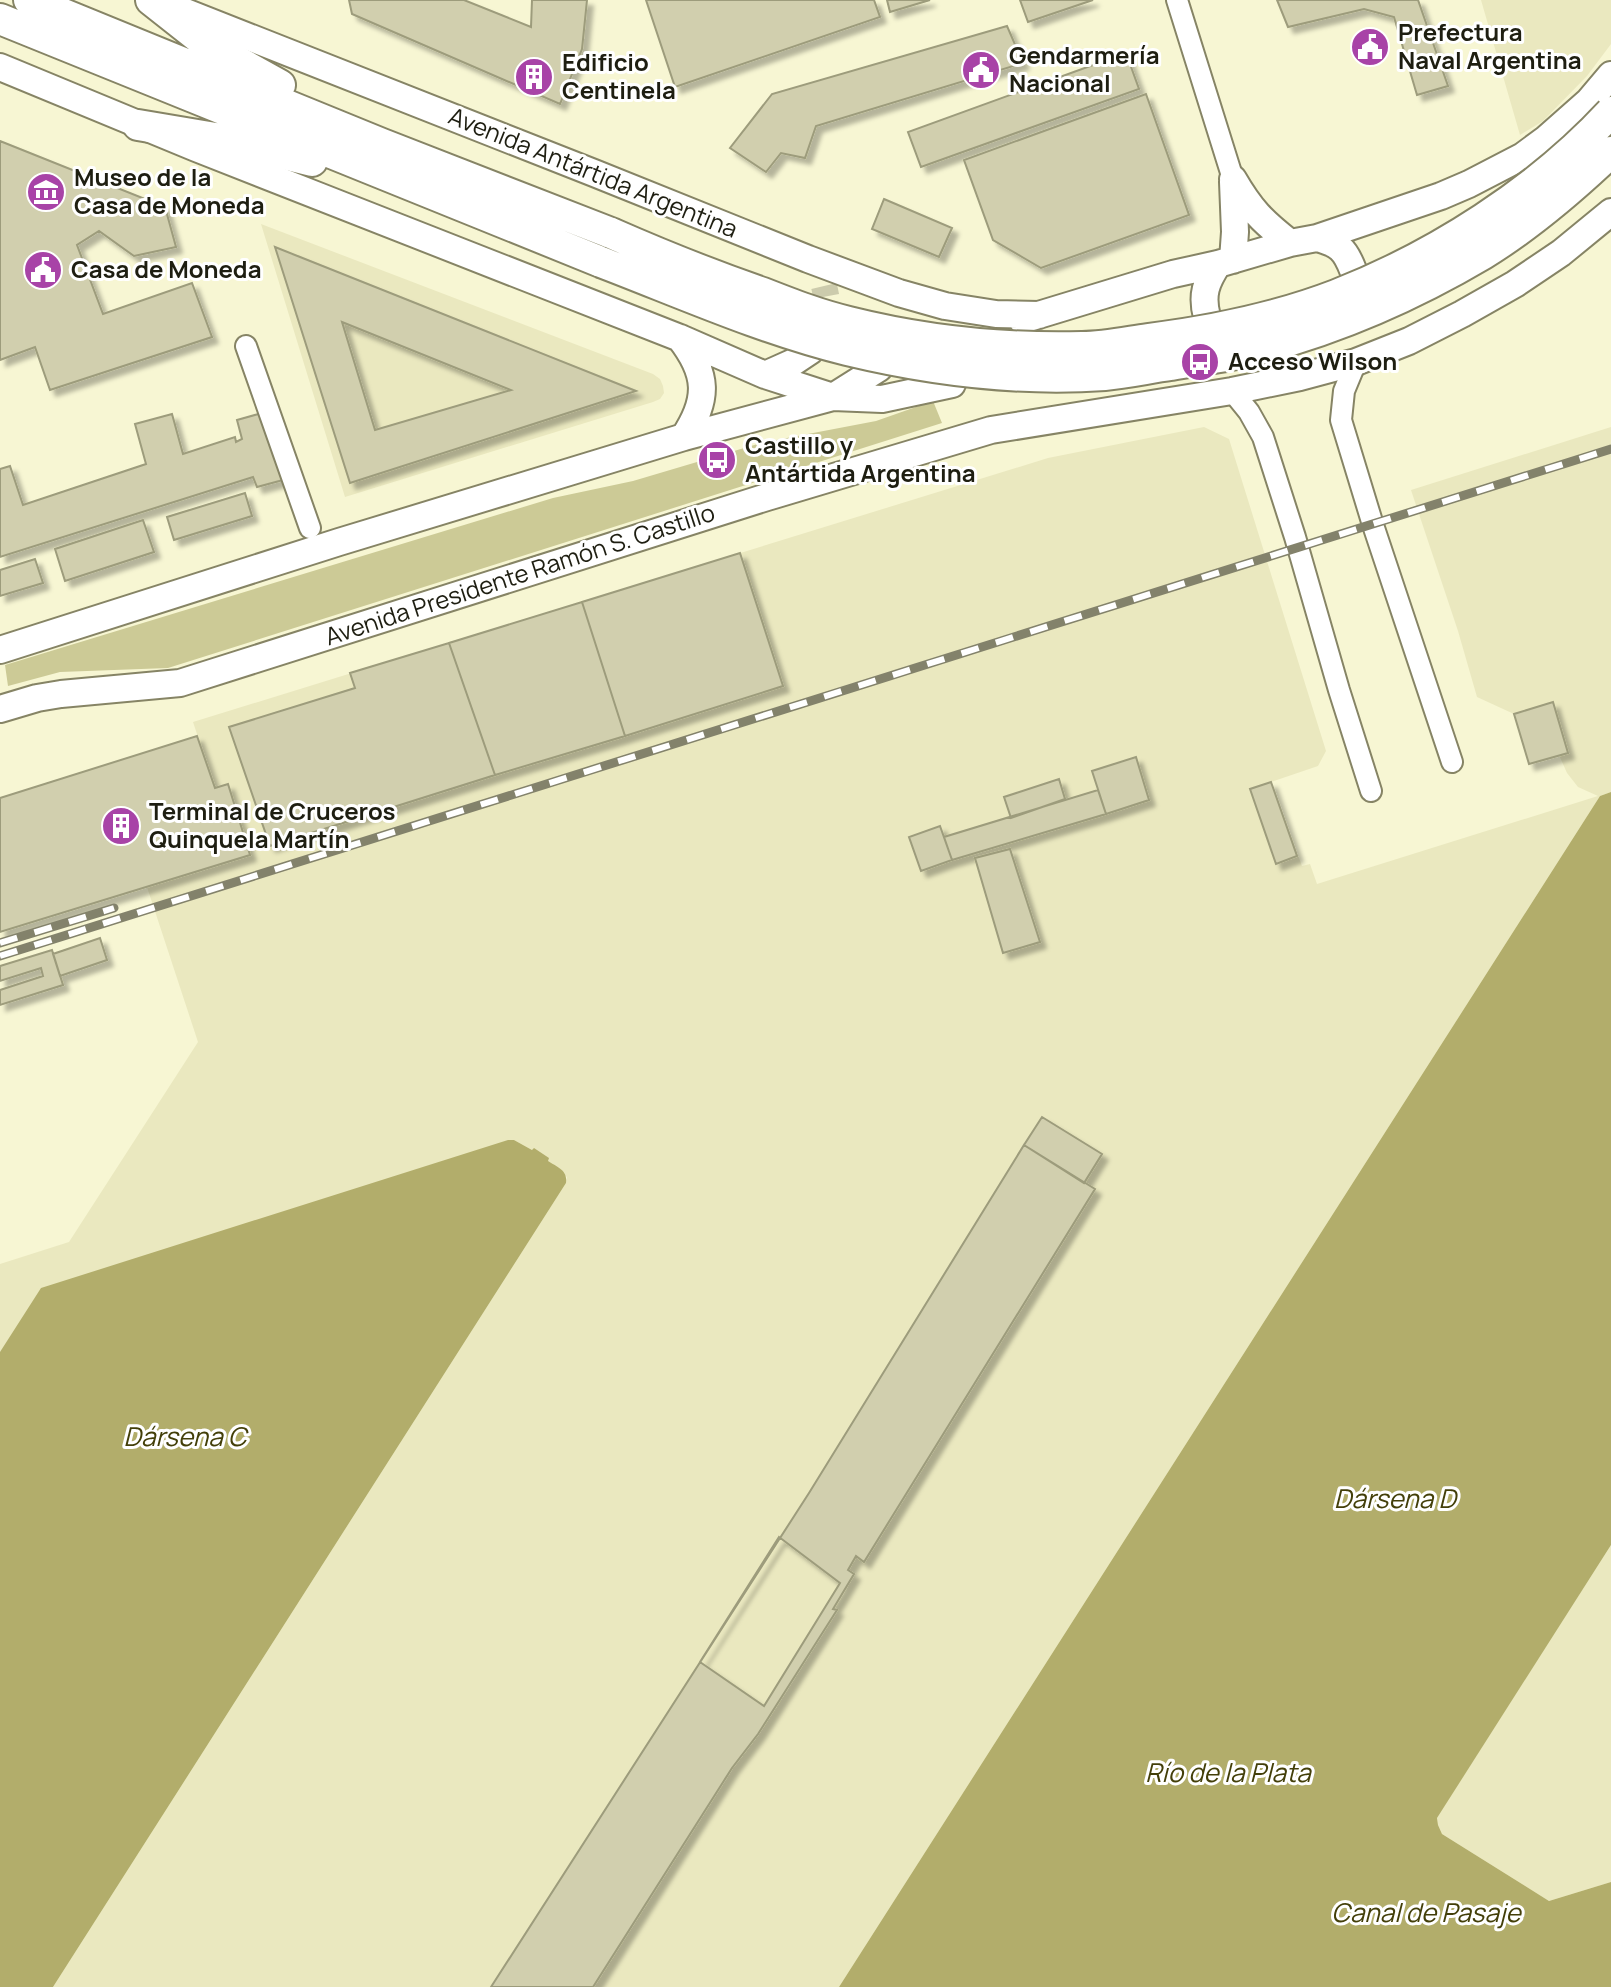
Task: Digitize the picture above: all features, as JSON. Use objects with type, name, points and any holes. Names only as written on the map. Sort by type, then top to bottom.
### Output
[{"type":"highway","points":[[29,0],[382,144],[811,312],[922,336],[1013,347],[1086,347],[1182,335],[1248,321],[1324,299],[1381,275],[1476,223],[1568,154],[1611,112]]},
{"type":"highway","points":[[153,0],[208,45],[382,144]]},
{"type":"highway","points":[[0,19],[601,262],[763,324],[846,349],[975,372],[1034,376],[1106,375],[1216,359],[1306,335],[1408,295],[1485,252],[1556,201],[1611,152]]},
{"type":"highway","points":[[138,125],[227,140],[338,168],[474,210]]},
{"type":"main road","name":"Avenida Antártida Argentina","points":[[153,0],[194,8],[808,259],[899,293],[945,306],[1027,318],[1173,274],[1226,262]]},
{"type":"main road","points":[[0,67],[138,125],[680,338],[765,375],[833,397],[882,399],[952,384]]},
{"type":"main road","points":[[1207,317],[1204,291],[1208,278],[1226,262],[1317,238],[1441,196],[1494,172],[1523,156],[1555,131],[1589,101],[1611,75]]},
{"type":"main road","points":[[1233,179],[1247,204],[1264,223],[1290,243]]},
{"type":"main road","points":[[1226,262],[1235,206],[1233,179]]},
{"type":"main road","name":"Avenida Presidente Ramón S. Castillo","points":[[0,709],[61,694],[180,683],[664,529],[991,430],[1232,391],[1356,362],[1409,341],[1515,284],[1561,253],[1611,212]]},
{"type":"main road","points":[[1317,238],[1334,243],[1347,254],[1353,270]]},
{"type":"main road","points":[[808,259],[824,286]]},
{"type":"main road","points":[[680,338],[693,355],[701,376],[701,402],[696,419],[684,437]]},
{"type":"main road","points":[[765,375],[810,351]]},
{"type":"main road","points":[[0,650],[684,437],[833,397],[879,368]]},
{"type":"street","points":[[1177,0],[1233,179]]},
{"type":"street","points":[[246,346],[310,528]]},
{"type":"street","points":[[1356,362],[1344,391],[1341,420],[1452,762]]},
{"type":"street","points":[[1232,391],[1263,437],[1371,791]]},
{"type":"shaded area","points":[[1481,0],[1611,0],[1611,44],[1587,76],[1543,121],[1520,135]]},
{"type":"shaded area","points":[[261,224],[653,374],[660,379],[664,393],[653,402],[345,497]]},
{"type":"shaded area","points":[[933,401],[942,423],[168,668],[60,672],[8,686],[5,665],[553,498],[633,481],[761,443],[876,421]]},
{"type":"shaded area","points":[[1204,427],[1229,439],[1326,751],[1318,766],[1271,782],[1302,866],[1310,864],[1317,884],[1598,796],[1578,787],[1559,755],[1549,758],[1534,708],[1514,714],[1477,697],[1411,490],[1611,427],[1611,792],[1600,796],[839,1987],[53,1987],[567,1177],[514,1140],[0,1352],[0,1264],[69,1242],[198,1042],[147,887],[228,784],[215,788],[193,722],[1048,458]]},
{"type":"shaded area","points":[[1611,1545],[1611,1882],[1549,1901],[1442,1834],[1437,1817]]},
{"type":"water","name":"Río de la Plata","points":[[1611,792],[1611,1545],[1437,1818],[1442,1834],[1549,1901],[1611,1882],[1611,1987],[839,1987],[1600,796]]},
{"type":"water","name":"Dársena C","points":[[508,1140],[532,1150],[534,1148],[549,1158],[548,1161],[564,1172],[566,1183],[53,1987],[0,1987],[0,1352],[41,1288]]},
{"type":"building","name":"Edificio Centinela","points":[[349,0],[464,0],[531,27],[532,0],[587,0],[582,49],[560,104],[352,14]]},
{"type":"building","points":[[646,0],[874,0],[880,17],[675,87]]},
{"type":"building","points":[[887,0],[930,0],[890,12]]},
{"type":"building","points":[[1020,0],[1093,0],[1028,22]]},
{"type":"building","points":[[1277,0],[1418,0],[1448,86],[1417,95],[1394,17],[1364,9],[1288,27]]},
{"type":"building","points":[[1007,26],[1023,63],[816,126],[805,158],[781,153],[766,172],[730,148],[772,94]]},
{"type":"building","points":[[1126,53],[1139,89],[921,167],[908,132]]},
{"type":"building","points":[[1146,94],[1189,215],[1041,268],[993,240],[964,160]]},
{"type":"building","name":"Casa de Moneda","points":[[0,141],[165,207],[176,247],[134,256],[99,231],[77,245],[103,314],[192,283],[212,337],[50,390],[35,347],[0,360]]},
{"type":"building","points":[[884,199],[952,228],[939,257],[872,229]]},
{"type":"building","points":[[275,247],[636,391],[350,483]],"holes":[[[342,322],[511,390],[375,430]]]},
{"type":"building","points":[[262,413],[283,480],[257,487],[253,477],[0,557],[0,469],[10,466],[23,505],[146,464],[135,424],[172,414],[183,454],[235,437],[236,442],[242,439],[237,420]]},
{"type":"building","points":[[245,493],[252,516],[174,540],[167,517]]},
{"type":"building","points":[[143,520],[154,552],[65,581],[55,549]]},
{"type":"building","points":[[740,553],[783,686],[625,736],[582,602]]},
{"type":"building","points":[[35,559],[43,583],[0,596],[0,570]]},
{"type":"building","points":[[582,602],[625,736],[495,775],[449,643]]},
{"type":"building","points":[[449,643],[495,775],[270,846],[229,727],[355,688],[350,673]]},
{"type":"building","points":[[1553,702],[1568,753],[1529,764],[1514,714]]},
{"type":"building","name":"Terminal de Cruceros Quinquela Martín","points":[[197,736],[215,788],[228,784],[250,855],[0,932],[0,798]]},
{"type":"building","points":[[1136,757],[1149,800],[1106,814],[1092,771]]},
{"type":"building","points":[[1059,779],[1065,799],[1011,818],[1004,797]]},
{"type":"building","points":[[1271,782],[1297,856],[1276,864],[1250,789]]},
{"type":"building","points":[[1098,790],[1106,814],[952,860],[944,837]]},
{"type":"building","points":[[940,826],[952,860],[921,871],[909,837]]},
{"type":"building","points":[[1010,849],[1040,942],[1003,953],[975,858]]},
{"type":"building","points":[[100,938],[107,960],[60,976],[53,954]]},
{"type":"building","points":[[52,950],[63,985],[0,1005],[0,990],[43,976],[41,968],[0,981],[0,966]]},
{"type":"building","points":[[1042,1117],[1102,1154],[1084,1183],[1024,1145]]},
{"type":"building","points":[[1024,1145],[1095,1189],[864,1562],[856,1556],[848,1570],[854,1574],[833,1609],[837,1610],[593,1987],[491,1987],[809,1493]]},
{"type":"building","points":[[779,1537],[840,1583],[764,1706],[700,1662]]},
{"type":"tunnel","points":[[821,334],[827,317],[824,286]]},
{"type":"railway","points":[[0,956],[1611,449]]},
{"type":"railway","points":[[0,943],[114,908]]},
{"type":"place","name":"Prefectura Naval Argentina","points":[[1370,47]]},
{"type":"place","name":"Gendarmería Nacional","points":[[981,70]]},
{"type":"place","name":"Edificio Centinela","points":[[534,77]]},
{"type":"place","name":"Museo de la Casa de Moneda","points":[[46,192]]},
{"type":"place","name":"Casa de Moneda","points":[[43,270]]},
{"type":"place","name":"Acceso Wilson","points":[[1200,362]]},
{"type":"place","name":"Castillo y Antártida Argentina","points":[[717,460]]},
{"type":"place","name":"Terminal de Cruceros Quinquela Martín","points":[[121,826]]},
{"type":"water label","name":"Dársena D","points":[[1395,1499]]},
{"type":"water label","name":"Canal de Pasaje","points":[[1426,1913]]}]
